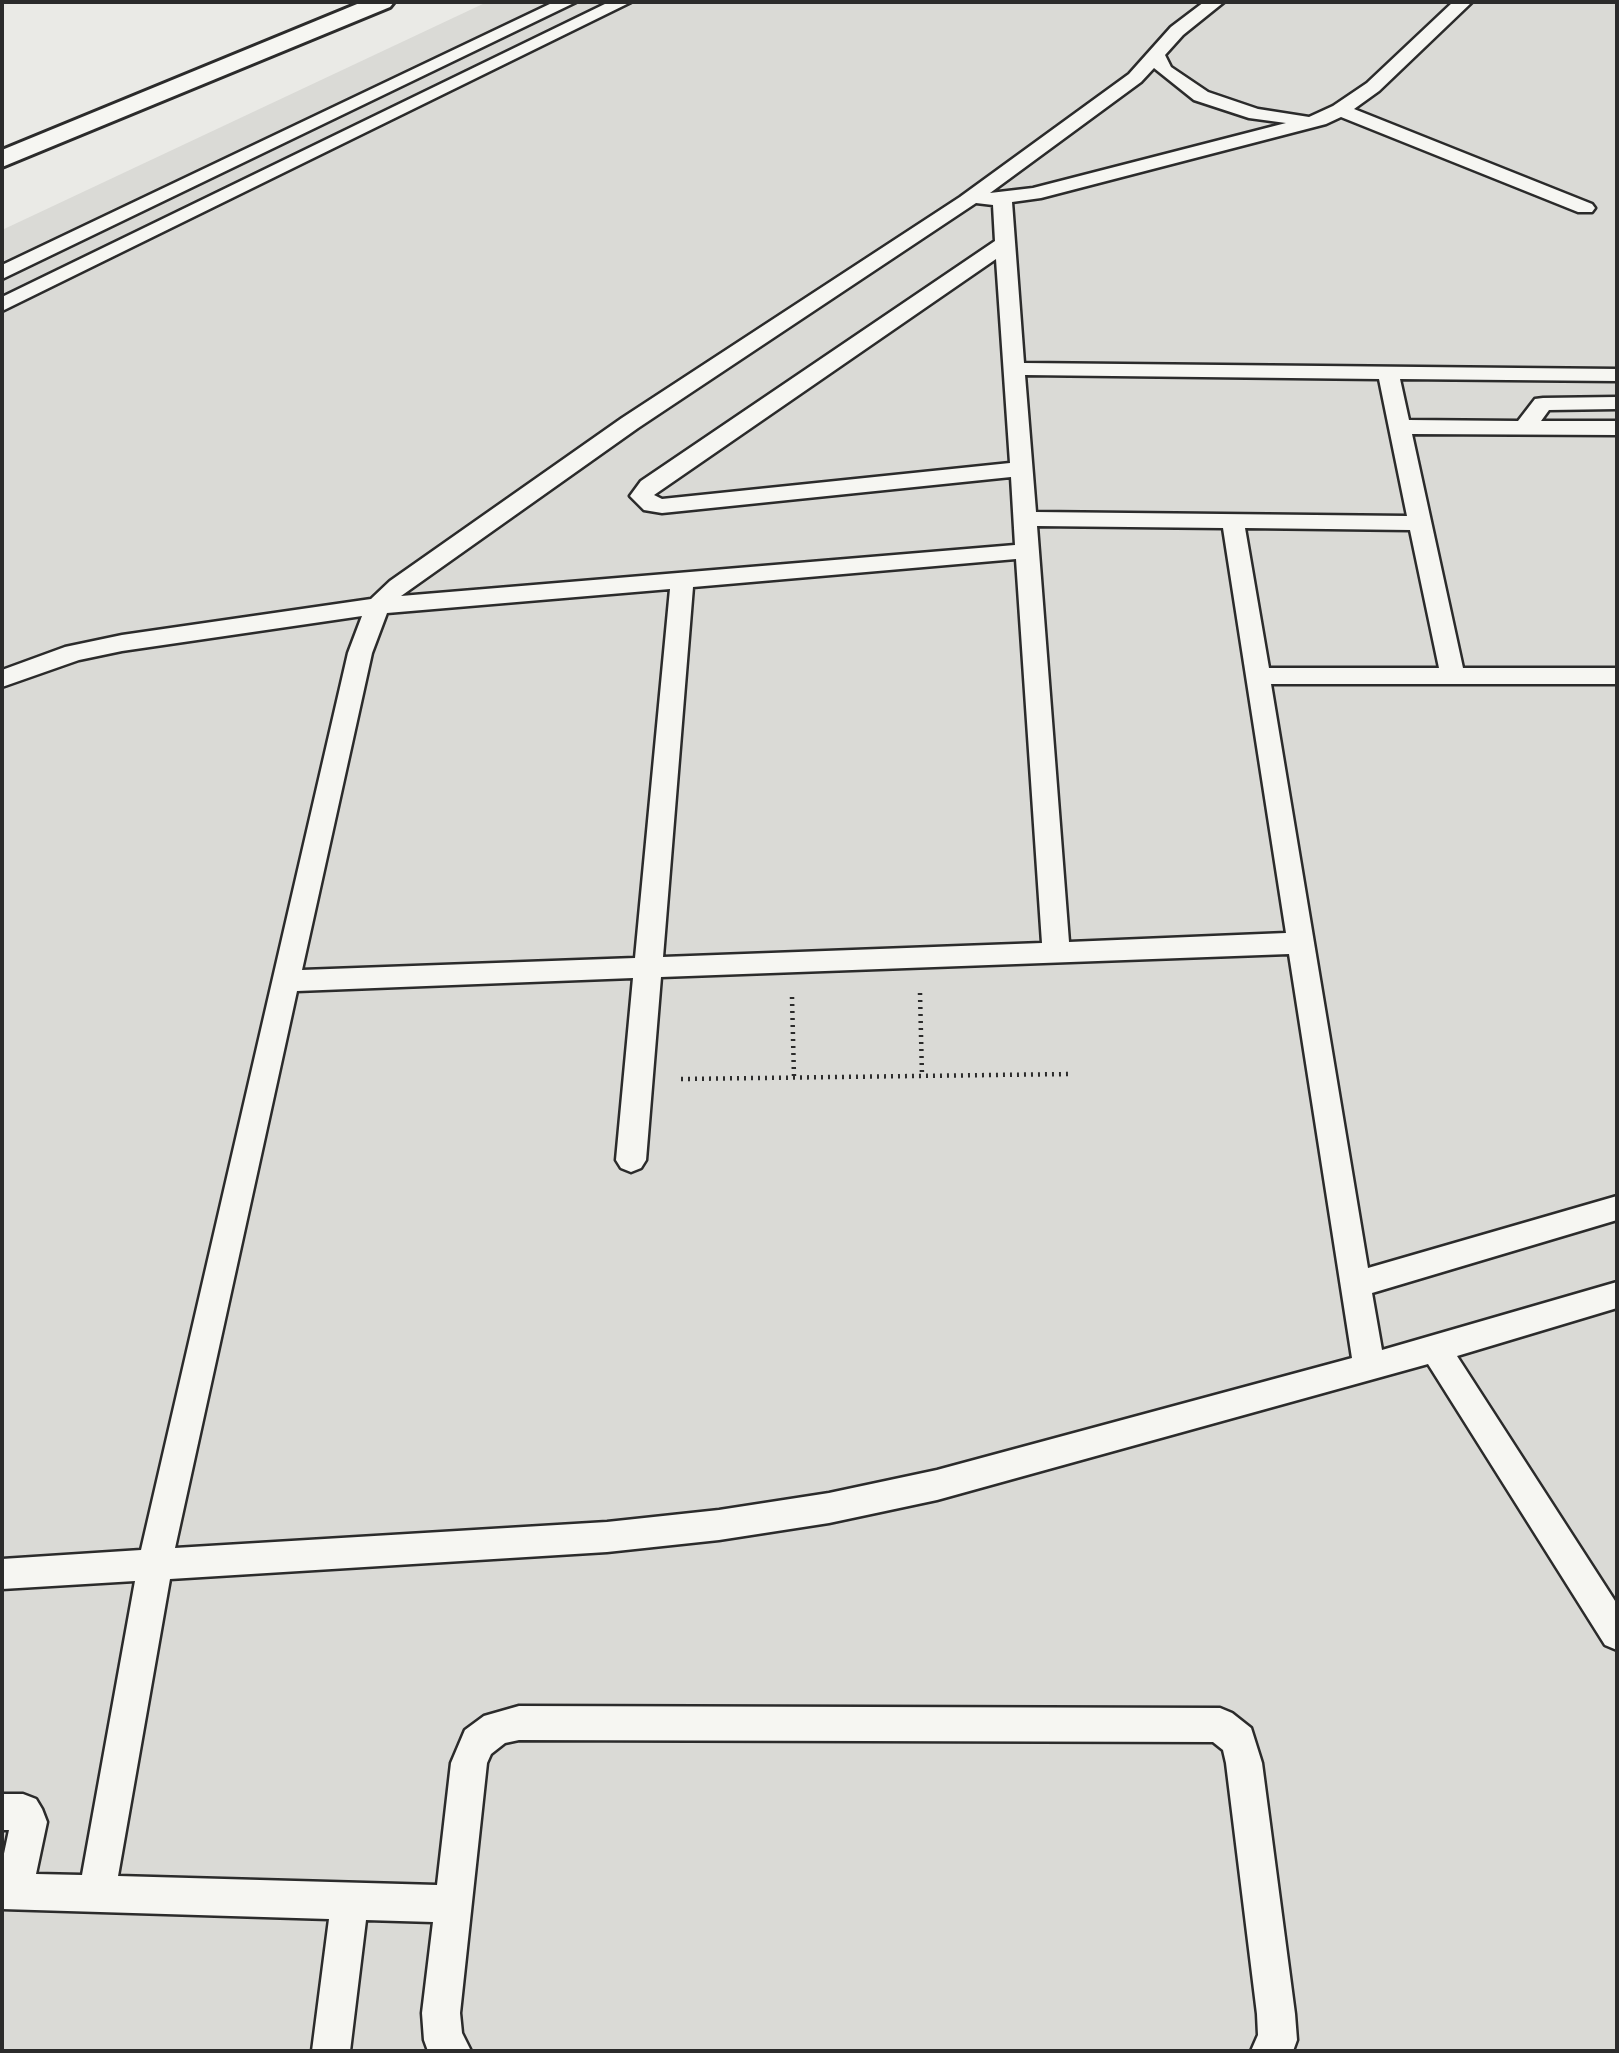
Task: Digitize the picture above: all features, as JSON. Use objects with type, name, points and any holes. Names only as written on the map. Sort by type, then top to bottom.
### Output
[{"type":"street","points":[[2,159],[382,2]]},
{"type":"lane","points":[[2,273],[567,2]]},
{"type":"lane","points":[[2,304],[622,2]]},
{"type":"lane","points":[[97,1894],[153,1564],[288,981],[360,653],[378,606],[398,586],[630,423],[967,201],[1122,89],[1177,31],[1215,2]]},
{"type":"lane","points":[[967,201],[1034,194],[1319,120],[1340,110],[1373,87],[1463,2]]},
{"type":"lane","points":[[1156,55],[1164,70],[1180,84],[1227,106],[1287,118],[1319,120]]},
{"type":"lane","points":[[1340,110],[1585,208]]},
{"type":"lane","points":[[1002,199],[1056,952]]},
{"type":"lane","points":[[1006,243],[649,486],[641,496],[652,505],[662,506],[1022,469]]},
{"type":"lane","points":[[1014,369],[1617,375]]},
{"type":"lane","points":[[1388,373],[1453,676]]},
{"type":"lane","points":[[1524,428],[1543,404],[1617,403]]},
{"type":"lane","points":[[1400,427],[1617,428]]},
{"type":"lane","points":[[1025,519],[1421,523]]},
{"type":"lane","points":[[1233,522],[1369,1367]]},
{"type":"lane","points":[[2,679],[39,664],[110,646],[378,606],[1027,551]]},
{"type":"lane","points":[[631,1160],[681,580]]},
{"type":"lane","points":[[1258,676],[1617,676]]},
{"type":"lane","points":[[288,981],[1301,943]]},
{"type":"lane","points":[[1355,1285],[1617,1208]]},
{"type":"lane","points":[[2,1574],[607,1537],[719,1525],[829,1508],[937,1485],[1435,1349],[1617,1295]]},
{"type":"lane","points":[[1435,1349],[1617,1634]]},
{"type":"lane","points":[[452,2051],[443,2040],[441,2013],[469,1763],[478,1742],[496,1728],[519,1723],[1220,1725],[1238,1740],[1244,1763],[1276,2014],[1278,2040],[1270,2051]]},
{"type":"lane","points":[[2,1812],[23,1812],[29,1822],[8,1891],[453,1904]]},
{"type":"lane","points":[[331,2051],[350,1900]]},
{"type":"path","points":[[919,957],[922,1076]]},
{"type":"path","points":[[792,962],[794,1077]]},
{"type":"path","points":[[638,1079],[1072,1074]]},
{"type":"shaded area","points":[[487,2],[1617,2],[1617,2051],[2,2051],[2,230]]}]
